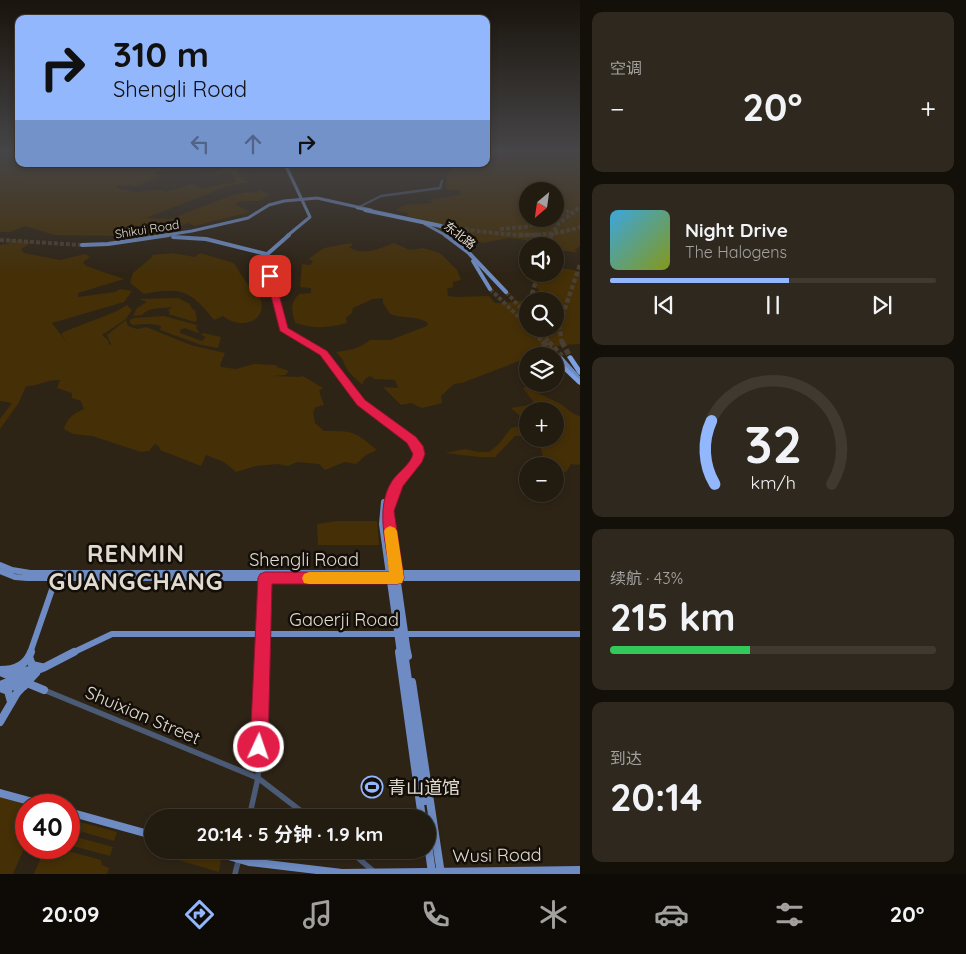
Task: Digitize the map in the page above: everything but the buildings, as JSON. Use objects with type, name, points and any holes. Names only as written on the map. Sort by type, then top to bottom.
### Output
[{"type":"highway","points":[[358,208],[441,226]]},
{"type":"highway","points":[[396,216],[427,222]]},
{"type":"highway","points":[[564,359],[580,374]]},
{"type":"highway","points":[[564,359],[580,381]]},
{"type":"main road","points":[[298,194],[317,198]]},
{"type":"main road","points":[[265,253],[310,217],[298,194]]},
{"type":"main road","name":"东北路","points":[[301,200],[317,198],[423,224],[434,230],[474,261],[490,289]]},
{"type":"main road","name":"东北路","points":[[301,200],[318,199],[426,224],[438,230],[483,268],[506,292]]},
{"type":"main road","name":"Shikui Road","points":[[81,246],[108,246],[191,232],[251,217],[277,203],[301,200]]},
{"type":"main road","points":[[191,232],[195,236],[265,253]]},
{"type":"main road","points":[[166,236],[191,232],[203,237]]},
{"type":"main road","points":[[166,236],[206,239],[265,253]]},
{"type":"main road","points":[[265,253],[283,329],[323,353],[366,408],[412,440],[417,446],[419,454],[416,462],[388,493],[382,510],[382,524],[393,576],[422,809]]},
{"type":"main road","points":[[479,272],[483,268]]},
{"type":"main road","points":[[479,272],[489,274]]},
{"type":"main road","points":[[397,484],[387,504],[386,523],[428,809]]},
{"type":"main road","name":"Shengli Road","points":[[0,565],[12,570],[30,573],[580,578]]},
{"type":"main road","name":"Shengli Road","points":[[0,571],[19,577],[56,578],[265,578],[580,573]]},
{"type":"main road","points":[[0,672],[18,668],[24,664],[29,656],[56,578]]},
{"type":"main road","name":"Gaoerji Road","points":[[9,684],[107,635],[580,634]]},
{"type":"main road","points":[[401,635],[431,809]]},
{"type":"main road","points":[[29,656],[29,662],[32,665],[45,667]]},
{"type":"main road","points":[[0,672],[17,672],[45,667]]},
{"type":"main road","points":[[0,722],[24,684],[45,667]]},
{"type":"main road","points":[[44,690],[36,684],[35,680],[45,667]]},
{"type":"main road","points":[[0,672],[24,684]]},
{"type":"main road","points":[[0,672],[9,684],[11,702]]},
{"type":"main road","points":[[0,687],[9,684],[24,684],[44,690]]},
{"type":"main road","points":[[0,687],[8,691],[11,702]]},
{"type":"main road","points":[[0,793],[15,797]]},
{"type":"main road","points":[[424,809],[425,801]]},
{"type":"main road","points":[[80,815],[144,833]]},
{"type":"main road","points":[[436,858],[437,873]]},
{"type":"main road","name":"Wusi Road","points":[[236,859],[334,873],[580,870]]},
{"type":"main road","points":[[433,859],[437,873]]},
{"type":"street","points":[[358,208],[379,197],[410,192]]},
{"type":"street","points":[[251,809],[258,778],[265,578]]},
{"type":"street","name":"Shuixian Street","points":[[44,690],[258,778]]},
{"type":"street","points":[[258,778],[298,809]]},
{"type":"street","points":[[359,859],[375,873]]},
{"type":"street","points":[[235,874],[239,860]]},
{"type":"shaded area","points":[[0,192],[213,192],[146,218],[170,219],[233,195],[264,192],[270,195],[259,201],[239,201],[235,204],[250,212],[195,226],[189,223],[157,234],[157,236],[125,241],[119,236],[55,235],[25,226],[10,232],[0,232]]},
{"type":"shaded area","points":[[460,192],[519,192],[519,228],[564,228],[564,192],[580,192],[580,246],[575,250],[578,253],[564,251],[564,237],[519,237],[519,239],[508,238],[482,243],[466,236],[449,234],[422,220],[407,216],[408,213],[395,210],[405,205],[433,203],[429,200],[460,195]]},
{"type":"shaded area","points":[[10,239],[32,242],[21,249],[24,253],[60,260],[85,254],[90,257],[83,262],[86,266],[124,279],[78,293],[78,297],[115,292],[120,289],[132,291],[124,302],[52,323],[69,346],[61,334],[115,312],[127,305],[132,310],[126,319],[102,335],[108,340],[109,345],[111,344],[107,335],[126,320],[128,326],[137,329],[146,327],[191,345],[225,353],[220,365],[221,367],[236,369],[254,364],[276,365],[289,371],[285,375],[273,376],[303,376],[323,388],[319,391],[324,405],[316,407],[313,412],[315,423],[324,431],[353,433],[377,450],[366,455],[356,464],[345,462],[325,470],[319,464],[297,462],[288,466],[278,464],[256,466],[236,472],[224,462],[206,455],[201,466],[160,450],[159,446],[155,444],[149,451],[141,452],[92,436],[73,434],[64,429],[71,416],[84,409],[81,401],[72,398],[72,393],[57,388],[60,380],[26,386],[18,404],[0,429],[0,419],[12,403],[0,401],[0,245],[10,243]]},
{"type":"shaded area","points":[[351,243],[353,245],[349,247],[360,251],[371,251],[394,243],[410,250],[423,248],[440,253],[457,270],[461,280],[453,282],[453,287],[447,289],[448,296],[489,296],[495,303],[519,301],[519,337],[564,337],[564,292],[540,292],[532,282],[564,282],[564,268],[580,271],[580,344],[556,347],[519,347],[519,361],[462,383],[454,384],[441,396],[442,403],[422,408],[411,403],[401,405],[383,387],[398,388],[395,380],[375,379],[370,376],[365,379],[362,385],[348,371],[342,358],[336,352],[354,349],[370,340],[390,340],[427,326],[428,323],[419,319],[390,314],[383,303],[383,298],[373,299],[353,308],[352,313],[346,318],[347,323],[321,327],[295,323],[292,311],[294,301],[299,294],[311,293],[311,288],[300,287],[302,264],[310,265],[313,261],[308,259],[324,248]]},
{"type":"shaded area","points":[[172,253],[195,257],[200,253],[234,263],[251,290],[255,289],[260,298],[262,307],[260,314],[256,319],[249,322],[232,321],[223,316],[214,320],[198,302],[184,293],[167,291],[144,294],[130,283],[133,273],[152,255]]},
{"type":"shaded area","points":[[178,298],[190,304],[192,309],[195,310],[197,320],[195,322],[168,314],[170,313],[168,310],[173,307],[152,309],[142,315],[133,316],[137,308],[147,302],[139,299]]},
{"type":"shaded area","points":[[164,316],[197,325],[196,328],[199,332],[185,328],[180,330],[180,333],[202,341],[206,337],[201,335],[203,333],[221,337],[218,348],[201,345],[160,330],[161,326],[151,324],[133,325],[130,323],[130,320],[134,318]]},
{"type":"shaded area","points":[[526,392],[537,392],[557,402],[534,402]]},
{"type":"shaded area","points":[[519,407],[519,415],[511,408]]},
{"type":"shaded area","points":[[564,407],[580,416],[580,465],[571,464],[566,472],[564,472],[564,457],[543,457],[540,447],[564,447]]},
{"type":"shaded area","points":[[519,426],[519,436],[515,436],[495,457],[445,453],[465,449],[489,452],[499,444],[511,428]]},
{"type":"shaded area","points":[[337,521],[377,521],[379,545],[318,545],[317,524]]},
{"type":"shaded area","points":[[0,796],[15,800],[15,859],[20,859],[13,874],[0,874]]},
{"type":"shaded area","points":[[80,822],[117,832],[114,841],[80,831]]},
{"type":"shaded area","points":[[80,838],[113,847],[110,856],[80,848]]},
{"type":"shaded area","points":[[80,854],[101,860],[102,865],[109,868],[107,874],[34,874],[40,859],[80,859]]},
{"type":"shaded area","points":[[175,859],[221,860],[219,872]]},
{"type":"tunnel","points":[[553,233],[559,223],[580,207]]},
{"type":"tunnel","points":[[564,213],[570,210]]},
{"type":"tunnel","points":[[441,226],[493,233],[528,235]]},
{"type":"tunnel","points":[[500,229],[519,227]]},
{"type":"tunnel","points":[[553,233],[580,227]]},
{"type":"tunnel","points":[[528,235],[553,233]]},
{"type":"tunnel","points":[[519,235],[528,235]]},
{"type":"tunnel","points":[[528,235],[541,235]]},
{"type":"tunnel","points":[[0,240],[82,245]]},
{"type":"tunnel","points":[[562,343],[559,325],[580,265]]},
{"type":"tunnel","points":[[533,292],[536,282]]},
{"type":"tunnel","points":[[490,289],[519,317]]},
{"type":"tunnel","points":[[506,292],[519,306]]},
{"type":"tunnel","points":[[538,337],[543,342]]},
{"type":"tunnel","points":[[540,337],[544,343]]},
{"type":"tunnel","points":[[545,337],[550,343]]},
{"type":"tunnel","points":[[543,342],[548,347]]},
{"type":"tunnel","points":[[543,342],[547,347]]},
{"type":"tunnel","points":[[549,342],[554,347]]},
{"type":"tunnel","points":[[562,342],[570,357]]},
{"type":"slow traffic","points":[[309,578],[397,578],[390,531]]},
{"type":"place","name":"青山道馆","points":[[372,787]]},
{"type":"district","name":"RENMIN GUANGCHANG","points":[[136,567]]},
{"type":"route","points":[[259,747],[265,578],[397,578],[388,511],[390,500],[397,484],[416,462],[419,454],[417,446],[412,440],[366,408],[323,353],[283,329],[270,276]]}]
